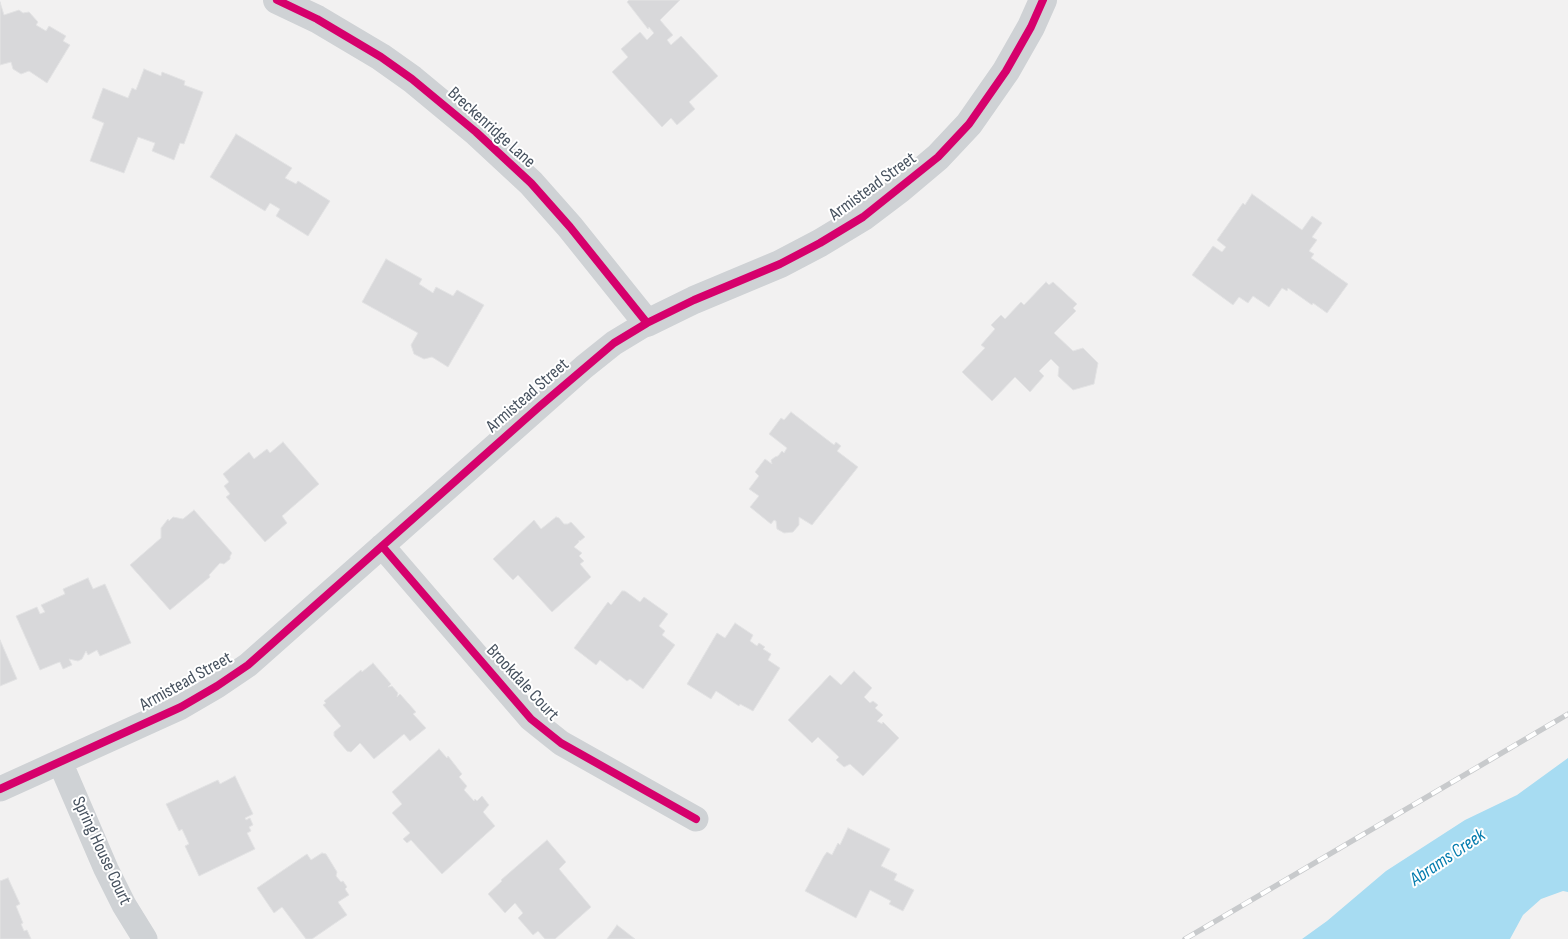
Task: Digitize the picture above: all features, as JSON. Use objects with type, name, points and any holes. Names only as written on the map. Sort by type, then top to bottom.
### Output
[{"type":"street","name":"Breckenridge Lane","points":[[277,0],[317,20],[381,57],[412,79],[476,132],[530,183],[564,219],[647,323]]},
{"type":"street","name":"Armistead Street","points":[[0,789],[181,707],[217,686],[248,665],[584,367],[614,343],[647,323],[694,300],[780,264],[863,217],[938,157],[969,124],[1006,71],[1032,27],[1043,0]]},
{"type":"street","name":"Brookdale Court","points":[[382,546],[531,719],[561,743],[696,820]]},
{"type":"street","name":"Spring House Court","points":[[60,762],[106,869],[124,905],[145,939]]},
{"type":"water","name":"Abrams Creek","points":[[1568,758],[1568,892],[1563,891],[1541,899],[1523,915],[1510,939],[1302,939],[1327,921],[1386,871],[1465,820],[1517,795]]},
{"type":"building","points":[[629,0],[680,0],[660,20],[673,35],[667,40],[671,45],[681,36],[718,76],[689,102],[695,109],[677,125],[671,118],[662,127],[612,72],[628,57],[621,49],[640,32],[647,40],[654,33],[649,27],[648,29],[627,2]]},
{"type":"building","points":[[0,2],[4,15],[19,10],[23,13],[29,12],[38,22],[36,25],[46,31],[49,26],[66,36],[63,41],[70,45],[47,83],[29,71],[21,74],[13,69],[11,62],[0,65]]},
{"type":"building","points":[[144,69],[161,76],[162,72],[185,81],[184,85],[203,92],[184,144],[180,143],[174,160],[152,151],[155,143],[138,137],[124,173],[90,161],[104,123],[92,118],[103,88],[128,98],[132,88],[136,90]]},
{"type":"building","points":[[236,134],[292,168],[285,178],[296,184],[298,181],[330,201],[308,236],[276,216],[280,209],[270,203],[265,211],[210,177]]},
{"type":"building","points":[[1252,194],[1302,230],[1312,216],[1322,223],[1312,237],[1317,240],[1309,251],[1314,254],[1311,258],[1348,284],[1327,313],[1288,288],[1287,291],[1282,288],[1269,307],[1253,296],[1248,303],[1239,297],[1233,305],[1192,275],[1213,246],[1222,252],[1226,247],[1217,240],[1243,203],[1245,205]]},
{"type":"building","points":[[386,259],[422,279],[419,284],[433,293],[436,287],[453,296],[457,290],[484,305],[448,367],[432,357],[424,359],[414,354],[411,345],[418,333],[362,302]]},
{"type":"building","points":[[1046,282],[1049,285],[1053,282],[1077,304],[1073,308],[1076,311],[1054,333],[1073,351],[1083,348],[1098,363],[1094,384],[1073,390],[1058,376],[1059,367],[1051,359],[1039,371],[1044,376],[1030,392],[1015,377],[992,401],[962,372],[985,348],[981,345],[995,329],[991,325],[1001,315],[1005,319],[1021,302],[1024,305]]},
{"type":"building","points":[[791,412],[834,445],[836,442],[841,446],[837,451],[858,467],[812,525],[799,517],[799,525],[793,532],[784,533],[777,529],[776,521],[774,520],[771,524],[750,507],[759,496],[749,489],[759,476],[755,472],[765,459],[772,464],[771,460],[782,451],[784,453],[787,448],[769,434],[781,418],[784,420]]},
{"type":"building","points":[[283,442],[319,484],[282,516],[287,523],[265,542],[226,497],[230,494],[224,486],[229,482],[223,474],[249,452],[254,459],[267,449],[270,453]]},
{"type":"building","points":[[194,510],[232,553],[230,559],[224,564],[220,563],[209,575],[210,577],[170,610],[130,565],[161,538],[161,528],[168,519],[169,521],[173,517],[183,519]]},
{"type":"building","points":[[556,517],[564,524],[571,522],[585,537],[579,540],[574,547],[582,553],[579,556],[584,561],[580,564],[591,577],[552,612],[518,575],[513,580],[493,559],[534,520],[541,529]]},
{"type":"building","points":[[88,578],[93,589],[105,584],[131,643],[100,656],[97,650],[88,655],[86,651],[82,659],[78,661],[69,659],[72,665],[63,669],[60,662],[40,670],[16,616],[37,607],[40,614],[45,612],[41,605],[65,594],[63,589]]},
{"type":"building","points":[[622,591],[625,591],[640,602],[644,597],[668,614],[659,626],[665,631],[662,635],[675,645],[643,689],[630,679],[627,681],[600,660],[596,665],[574,648],[608,602],[611,605]]},
{"type":"building","points":[[735,623],[753,635],[750,641],[757,646],[759,643],[765,647],[763,649],[771,654],[768,660],[780,668],[753,711],[740,704],[739,706],[716,691],[711,699],[687,684],[717,633],[725,638]]},
{"type":"building","points":[[0,640],[17,679],[0,686]]},
{"type":"building","points":[[373,663],[391,684],[388,687],[392,686],[398,693],[397,697],[400,694],[416,712],[413,714],[426,728],[410,741],[404,734],[374,759],[360,743],[351,752],[347,751],[334,736],[334,732],[341,726],[323,705],[326,703],[324,701],[361,670],[362,672]]},
{"type":"building","points":[[854,671],[872,688],[864,697],[870,703],[873,701],[878,705],[875,708],[883,715],[877,721],[882,724],[883,722],[899,738],[863,776],[850,764],[844,767],[836,760],[839,757],[818,737],[812,743],[788,720],[830,675],[841,685]]},
{"type":"building","points":[[439,749],[447,758],[448,756],[462,774],[459,777],[467,786],[464,790],[474,801],[475,799],[477,801],[482,796],[489,805],[483,812],[495,826],[442,874],[411,840],[407,843],[403,839],[410,833],[392,813],[402,804],[392,792]]},
{"type":"building","points":[[235,776],[253,814],[245,818],[246,820],[250,818],[253,825],[249,827],[251,831],[247,833],[255,849],[199,876],[185,846],[189,844],[182,829],[179,831],[166,804],[218,780],[220,784]]},
{"type":"building","points":[[848,828],[890,849],[881,866],[897,874],[894,880],[914,890],[903,911],[889,904],[891,901],[870,890],[856,918],[805,891],[824,856],[827,852],[832,855],[838,843],[840,845]]},
{"type":"building","points":[[547,840],[566,862],[559,869],[591,907],[555,939],[545,939],[538,931],[533,935],[518,918],[523,913],[515,903],[505,913],[488,894],[501,880]]},
{"type":"building","points":[[322,853],[326,854],[337,872],[336,876],[347,887],[345,889],[349,895],[338,902],[347,915],[312,939],[306,939],[282,907],[274,913],[257,888],[307,854],[311,860]]},
{"type":"building","points":[[8,878],[20,904],[16,906],[23,923],[21,924],[24,931],[27,930],[31,939],[0,939],[0,881]]},
{"type":"building","points":[[617,925],[635,939],[607,939]]},
{"type":"railway","points":[[1185,939],[1568,714]]},
{"type":"cycle path","points":[[277,0],[317,19],[381,57],[412,79],[476,132],[531,183],[570,227],[647,323]]},
{"type":"cycle path","points":[[0,789],[181,707],[217,686],[248,665],[540,406],[614,343],[647,323],[694,300],[780,264],[863,217],[938,157],[969,124],[1006,71],[1031,27],[1043,0]]},
{"type":"cycle path","points":[[382,546],[531,719],[561,743],[696,819]]}]
